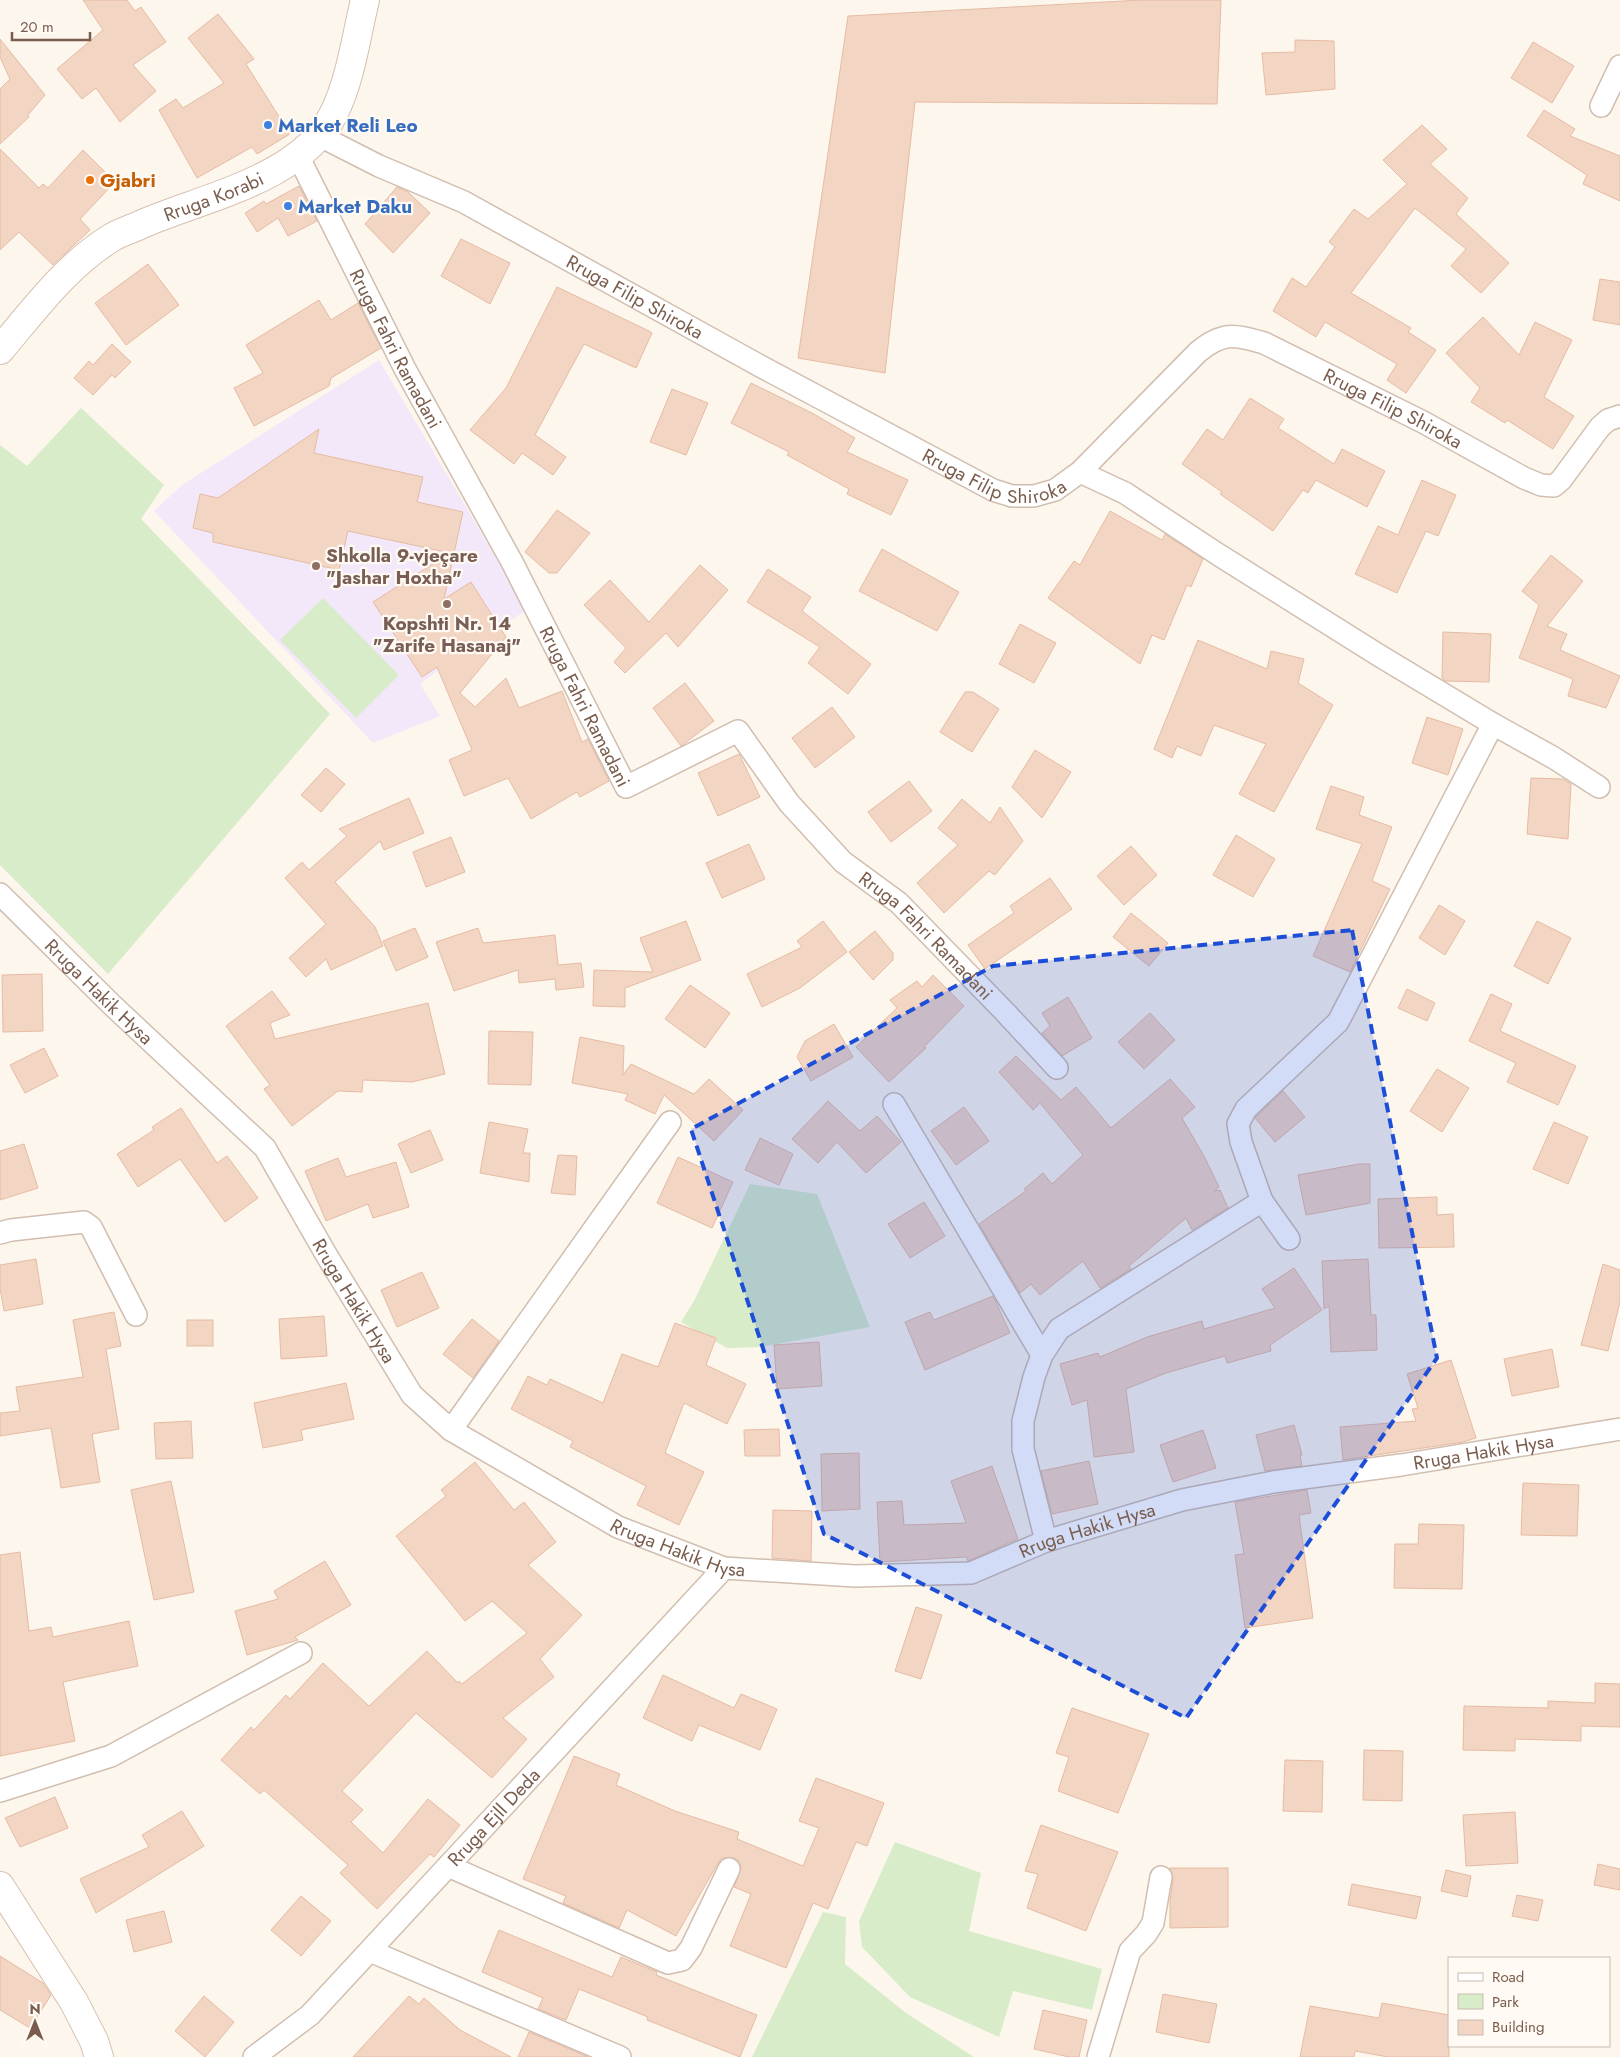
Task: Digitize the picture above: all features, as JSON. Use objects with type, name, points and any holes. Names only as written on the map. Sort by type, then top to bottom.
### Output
[{"type":"street","name":"Rruga Korabi","points":[[0,350],[53,288],[85,257],[113,237],[268,174],[298,156],[320,136],[334,113],[344,85],[365,0]]},
{"type":"street","points":[[1601,106],[1620,66]]},
{"type":"street","name":"Rruga Filip Shiroka","points":[[320,136],[379,166],[464,202],[762,367],[993,490],[1012,496],[1034,496],[1055,490],[1080,472],[1198,352],[1211,341],[1227,336],[1264,343],[1423,422],[1524,478],[1541,485],[1554,486],[1561,480],[1608,420],[1620,416]]},
{"type":"street","name":"Rruga Fahri Ramadani","points":[[298,156],[405,369],[512,562],[626,788],[738,731],[789,803],[843,862],[899,903],[1057,1068]]},
{"type":"street","points":[[1080,472],[1125,493],[1235,565],[1599,787]]},
{"type":"street","points":[[1289,1239],[1262,1201],[1241,1142],[1238,1124],[1246,1109],[1338,1022],[1493,724]]},
{"type":"street","name":"Rruga Hakik Hysa","points":[[0,894],[112,1005],[264,1148],[412,1395],[451,1430],[618,1527],[724,1568],[855,1576],[971,1573],[1046,1541],[1182,1500],[1272,1482],[1401,1465],[1618,1423]]},
{"type":"street","points":[[894,1104],[1042,1354]]},
{"type":"street","points":[[451,1430],[670,1122]]},
{"type":"street","points":[[1046,1541],[1023,1448],[1023,1420],[1042,1354],[1059,1329],[1262,1201]]},
{"type":"street","points":[[0,1233],[11,1230],[84,1222],[91,1227],[136,1315]]},
{"type":"street","name":"Rruga Ejll Deda","points":[[254,2057],[310,2015],[724,1568]]},
{"type":"street","points":[[0,1791],[111,1756],[301,1653]]},
{"type":"street","points":[[448,1866],[668,1963],[682,1960],[690,1948],[729,1870]]},
{"type":"street","points":[[1098,2057],[1130,1951],[1146,1934],[1153,1923],[1161,1877]]},
{"type":"street","points":[[0,1886],[74,2002],[94,2041],[99,2057]]},
{"type":"street","points":[[370,1951],[620,2057]]},
{"type":"highlighted area","points":[[1352,930],[1437,1358],[1186,1718],[824,1534],[691,1129],[993,966]]},
{"type":"shaded area","name":"Shkolla 9-vjeçare \"Jashar Hoxha\"","points":[[379,360],[527,610],[470,646],[420,684],[440,716],[373,743],[154,511],[182,485]]},
{"type":"green space","points":[[81,408],[164,485],[141,519],[330,714],[108,974],[0,865],[0,445],[27,466]]},
{"type":"green space","points":[[323,598],[399,675],[356,718],[280,640]]},
{"type":"green space","points":[[750,1184],[817,1194],[870,1327],[761,1347],[727,1348],[681,1322],[694,1301]]},
{"type":"green space","points":[[895,1842],[981,1873],[969,1931],[1102,1969],[1092,2010],[1013,1991],[999,2037],[910,1997],[862,1947],[859,1921]]},
{"type":"green space","points":[[823,1912],[846,1917],[845,1964],[906,2013],[974,2057],[752,2057]]},
{"type":"building","points":[[83,0],[127,0],[135,11],[141,7],[166,42],[133,65],[156,91],[120,122],[96,88],[82,99],[57,69],[103,30]]},
{"type":"building","points":[[1141,0],[1221,0],[1217,104],[915,102],[885,373],[798,358],[848,16]]},
{"type":"building","points":[[218,14],[254,59],[246,64],[290,134],[257,154],[252,147],[197,178],[159,110],[176,99],[183,108],[224,83],[188,38]]},
{"type":"building","points":[[0,39],[45,95],[28,115],[29,117],[0,144],[0,89],[10,79],[0,57]]},
{"type":"building","points":[[1295,40],[1334,41],[1335,89],[1266,95],[1262,53],[1295,52]]},
{"type":"building","points":[[1533,42],[1574,66],[1552,103],[1511,78]]},
{"type":"building","points":[[1544,110],[1575,129],[1570,136],[1620,156],[1620,201],[1583,184],[1587,175],[1527,136]]},
{"type":"building","points":[[1422,125],[1447,149],[1430,164],[1468,198],[1456,214],[1509,263],[1481,293],[1451,266],[1466,249],[1415,208],[1351,293],[1411,328],[1408,332],[1436,350],[1406,393],[1387,380],[1397,364],[1325,322],[1316,337],[1273,311],[1292,278],[1306,287],[1335,247],[1329,242],[1354,209],[1368,219],[1407,184],[1383,160]]},
{"type":"building","points":[[0,149],[39,188],[43,184],[48,188],[83,150],[115,182],[80,219],[90,230],[53,265],[19,232],[0,250]]},
{"type":"building","points":[[299,186],[317,221],[288,236],[278,218],[257,232],[245,213],[264,201],[266,204]]},
{"type":"building","points":[[397,187],[408,192],[430,213],[393,253],[365,224]]},
{"type":"building","points":[[461,239],[510,263],[490,304],[441,276]]},
{"type":"building","points":[[148,264],[179,305],[126,345],[95,303]]},
{"type":"building","points":[[1600,279],[1620,282],[1620,325],[1593,320]]},
{"type":"building","points":[[557,287],[652,333],[636,368],[584,344],[535,435],[566,457],[553,475],[522,453],[514,464],[470,430],[506,388]]},
{"type":"building","points":[[319,300],[331,320],[358,303],[381,348],[331,378],[329,386],[254,426],[234,388],[263,373],[246,345]]},
{"type":"building","points":[[1483,317],[1519,355],[1535,322],[1572,340],[1544,397],[1574,416],[1553,449],[1507,420],[1505,423],[1471,402],[1480,388],[1446,353]]},
{"type":"building","points":[[112,344],[131,362],[115,378],[112,375],[93,395],[74,378],[89,361],[93,365]]},
{"type":"building","points":[[751,383],[812,413],[855,438],[847,452],[908,480],[891,515],[847,494],[849,489],[787,455],[789,452],[731,423]]},
{"type":"building","points":[[672,389],[708,403],[686,455],[650,442]]},
{"type":"building","points":[[1250,398],[1284,419],[1278,428],[1334,464],[1342,449],[1385,471],[1367,507],[1316,480],[1308,493],[1303,490],[1273,531],[1220,494],[1222,492],[1182,464],[1207,429],[1223,440]]},
{"type":"building","points":[[319,429],[314,453],[423,477],[417,502],[463,512],[444,599],[471,582],[506,637],[460,693],[475,707],[506,678],[519,708],[562,691],[582,742],[588,739],[609,781],[580,797],[577,792],[531,819],[508,778],[464,796],[449,760],[472,750],[437,667],[422,677],[373,602],[450,553],[348,531],[339,570],[213,542],[213,533],[193,528],[200,494],[218,498]]},
{"type":"building","points":[[1422,480],[1456,495],[1438,536],[1426,531],[1397,593],[1355,574],[1378,526],[1398,535]]},
{"type":"building","points":[[557,510],[590,533],[557,573],[549,573],[525,552]]},
{"type":"building","points":[[1110,511],[1162,540],[1165,534],[1203,559],[1191,587],[1187,585],[1164,640],[1152,635],[1140,664],[1048,598],[1074,561],[1080,565]]},
{"type":"building","points":[[882,549],[959,592],[937,631],[859,591]]},
{"type":"building","points":[[1551,555],[1583,581],[1547,626],[1567,634],[1560,650],[1620,676],[1606,708],[1568,696],[1573,679],[1519,658],[1539,605],[1522,591]]},
{"type":"building","points":[[700,565],[728,590],[678,647],[666,633],[625,673],[614,662],[626,648],[584,605],[610,580],[649,622]]},
{"type":"building","points":[[768,569],[811,597],[802,611],[871,664],[848,694],[808,663],[820,647],[747,602]]},
{"type":"building","points":[[1020,624],[1056,643],[1034,683],[999,664]]},
{"type":"building","points":[[1443,632],[1491,634],[1489,682],[1445,681],[1442,678]]},
{"type":"building","points":[[1198,640],[1267,669],[1271,651],[1304,659],[1298,683],[1333,705],[1274,812],[1239,794],[1266,744],[1214,725],[1201,756],[1177,746],[1172,758],[1154,749]]},
{"type":"building","points":[[685,683],[714,721],[681,746],[653,708]]},
{"type":"building","points":[[965,692],[973,692],[999,709],[972,752],[940,732]]},
{"type":"building","points":[[832,707],[855,737],[815,768],[792,738]]},
{"type":"building","points":[[1427,717],[1463,729],[1448,775],[1412,763]]},
{"type":"building","points":[[1035,750],[1071,772],[1042,818],[1012,787]]},
{"type":"building","points":[[739,754],[760,797],[718,816],[698,773]]},
{"type":"building","points":[[326,768],[345,784],[321,812],[301,795]]},
{"type":"building","points":[[1531,778],[1563,779],[1571,784],[1568,839],[1527,834]]},
{"type":"building","points":[[909,781],[932,811],[891,842],[868,812]]},
{"type":"building","points":[[1331,786],[1364,797],[1359,815],[1392,827],[1372,881],[1390,889],[1350,972],[1313,956],[1362,844],[1316,829]]},
{"type":"building","points":[[409,798],[424,833],[384,850],[380,841],[335,882],[375,927],[383,946],[331,970],[326,959],[306,977],[289,958],[326,924],[285,878],[302,862],[309,870],[347,836],[339,829]]},
{"type":"building","points":[[962,799],[990,823],[1000,807],[1023,841],[995,875],[989,871],[944,913],[917,883],[958,845],[938,828]]},
{"type":"building","points":[[1236,835],[1275,859],[1253,897],[1213,875]]},
{"type":"building","points":[[451,837],[465,872],[426,887],[413,852]]},
{"type":"building","points":[[749,844],[765,879],[722,898],[706,863]]},
{"type":"building","points":[[1131,846],[1157,875],[1124,905],[1097,876]]},
{"type":"building","points":[[1050,878],[1072,909],[985,969],[968,945],[1014,913],[1010,906]]},
{"type":"building","points":[[1439,905],[1465,921],[1445,955],[1419,938]]},
{"type":"building","points":[[1131,913],[1168,943],[1149,966],[1113,937]]},
{"type":"building","points":[[686,921],[701,960],[625,988],[625,1007],[593,1006],[594,970],[653,972],[640,938]]},
{"type":"building","points":[[823,921],[847,952],[800,988],[762,1007],[747,974],[802,947],[797,941]]},
{"type":"building","points":[[1537,921],[1571,938],[1548,984],[1514,966]]},
{"type":"building","points":[[415,928],[428,957],[396,971],[383,941]]},
{"type":"building","points":[[478,928],[483,943],[555,935],[558,965],[581,963],[584,987],[556,990],[555,979],[519,983],[518,970],[454,991],[436,942]]},
{"type":"building","points":[[875,931],[893,953],[893,960],[873,980],[849,952]]},
{"type":"building","points":[[42,974],[43,1031],[3,1032],[2,975]]},
{"type":"building","points":[[933,975],[964,1006],[924,1047],[926,1048],[889,1082],[856,1047],[897,1008],[890,1000],[917,981],[922,987]]},
{"type":"building","points":[[690,985],[730,1013],[705,1048],[665,1019]]},
{"type":"building","points":[[1407,989],[1435,1003],[1427,1021],[1398,1008]]},
{"type":"building","points":[[272,991],[290,1015],[270,1023],[275,1039],[428,1003],[445,1074],[412,1082],[363,1080],[362,1092],[338,1091],[292,1126],[264,1089],[270,1085],[226,1026]]},
{"type":"building","points":[[1491,994],[1512,1004],[1500,1031],[1576,1066],[1558,1105],[1507,1082],[1516,1063],[1469,1041]]},
{"type":"building","points":[[1068,997],[1092,1038],[1062,1056],[1042,1033],[1050,1026],[1042,1013]]},
{"type":"building","points":[[1150,1013],[1175,1040],[1144,1069],[1118,1042]]},
{"type":"building","points":[[834,1024],[853,1057],[811,1081],[797,1057],[805,1041]]},
{"type":"building","points":[[489,1031],[533,1032],[531,1085],[488,1084]]},
{"type":"building","points":[[580,1037],[624,1046],[623,1075],[631,1064],[694,1094],[709,1079],[743,1110],[714,1141],[664,1095],[655,1114],[625,1100],[628,1094],[572,1083]]},
{"type":"building","points":[[44,1048],[58,1076],[25,1093],[10,1065]]},
{"type":"building","points":[[1016,1056],[1061,1100],[1076,1087],[1111,1128],[1170,1079],[1195,1107],[1182,1118],[1219,1187],[1214,1191],[1220,1190],[1228,1208],[1192,1230],[1186,1218],[1129,1266],[1131,1269],[1100,1288],[1083,1261],[1040,1295],[1031,1284],[1020,1293],[979,1224],[1026,1191],[1024,1189],[1043,1173],[1052,1184],[1083,1155],[1040,1103],[1033,1110],[999,1072]]},
{"type":"building","points":[[1437,1069],[1469,1088],[1442,1132],[1410,1111]]},
{"type":"building","points":[[1283,1091],[1305,1117],[1275,1142],[1255,1118]]},
{"type":"building","points":[[828,1101],[860,1131],[877,1116],[901,1142],[866,1173],[837,1142],[818,1163],[792,1139]]},
{"type":"building","points":[[964,1107],[989,1141],[956,1165],[931,1131]]},
{"type":"building","points":[[181,1108],[217,1163],[227,1156],[258,1198],[225,1222],[180,1159],[138,1187],[117,1154],[154,1130],[152,1127]]},
{"type":"building","points":[[489,1122],[528,1129],[523,1153],[530,1153],[529,1182],[480,1173]]},
{"type":"building","points":[[1554,1122],[1588,1137],[1568,1184],[1533,1169]]},
{"type":"building","points":[[430,1130],[443,1160],[411,1173],[398,1144]]},
{"type":"building","points":[[760,1138],[793,1154],[779,1185],[745,1170]]},
{"type":"building","points":[[24,1144],[38,1188],[0,1200],[0,1151]]},
{"type":"building","points":[[558,1155],[577,1156],[575,1195],[551,1193]]},
{"type":"building","points":[[678,1157],[733,1182],[712,1228],[657,1203]]},
{"type":"building","points":[[338,1158],[346,1177],[396,1162],[409,1207],[373,1218],[368,1204],[326,1221],[305,1171]]},
{"type":"building","points":[[1359,1164],[1370,1164],[1370,1203],[1306,1215],[1298,1175]]},
{"type":"building","points":[[1437,1197],[1437,1215],[1453,1214],[1454,1247],[1379,1248],[1378,1199]]},
{"type":"building","points":[[924,1202],[945,1236],[910,1258],[888,1224]]},
{"type":"building","points":[[36,1259],[43,1304],[4,1311],[0,1288],[0,1265]]},
{"type":"building","points":[[1368,1259],[1371,1315],[1376,1315],[1377,1350],[1331,1352],[1329,1306],[1324,1309],[1322,1261]]},
{"type":"building","points":[[1603,1264],[1620,1270],[1620,1302],[1608,1351],[1581,1345]]},
{"type":"building","points":[[1294,1268],[1322,1310],[1270,1345],[1271,1351],[1227,1363],[1225,1356],[1166,1373],[1126,1389],[1134,1452],[1094,1457],[1087,1400],[1072,1405],[1060,1364],[1098,1353],[1100,1357],[1147,1337],[1202,1321],[1204,1329],[1275,1308],[1262,1289]]},
{"type":"building","points":[[422,1272],[439,1308],[397,1327],[381,1290]]},
{"type":"building","points":[[993,1296],[1010,1333],[925,1370],[905,1322],[930,1312],[934,1320]]},
{"type":"building","points":[[114,1312],[121,1346],[106,1349],[119,1429],[92,1434],[100,1482],[61,1488],[51,1428],[0,1436],[0,1413],[20,1411],[16,1387],[83,1377],[73,1320]]},
{"type":"building","points":[[324,1316],[327,1356],[281,1359],[279,1319]]},
{"type":"building","points":[[472,1319],[499,1341],[473,1378],[443,1354]]},
{"type":"building","points":[[187,1320],[213,1320],[213,1346],[187,1346]]},
{"type":"building","points":[[675,1323],[716,1338],[706,1365],[746,1384],[727,1424],[684,1403],[665,1453],[704,1472],[679,1525],[637,1505],[646,1486],[570,1447],[573,1441],[511,1409],[528,1376],[547,1385],[550,1379],[603,1403],[622,1354],[658,1367]]},
{"type":"building","points":[[819,1342],[822,1386],[777,1389],[774,1345]]},
{"type":"building","points":[[1552,1349],[1559,1387],[1512,1396],[1504,1359]]},
{"type":"building","points":[[1451,1360],[1476,1438],[1463,1442],[1343,1460],[1340,1427],[1416,1421],[1412,1409],[1418,1408],[1407,1374]]},
{"type":"building","points":[[346,1383],[354,1419],[301,1430],[303,1440],[263,1448],[254,1403]]},
{"type":"building","points":[[191,1421],[193,1458],[156,1459],[154,1423]]},
{"type":"building","points":[[1294,1425],[1302,1455],[1300,1455],[1302,1466],[1265,1471],[1256,1435]]},
{"type":"building","points":[[779,1429],[780,1456],[745,1456],[744,1430]]},
{"type":"building","points":[[1203,1430],[1216,1468],[1173,1482],[1160,1445]]},
{"type":"building","points":[[859,1453],[860,1509],[822,1511],[821,1454]]},
{"type":"building","points":[[1089,1461],[1098,1504],[1052,1514],[1041,1471]]},
{"type":"building","points":[[475,1462],[514,1510],[524,1502],[556,1542],[528,1565],[582,1615],[540,1659],[554,1677],[503,1718],[527,1739],[492,1778],[416,1713],[342,1791],[363,1810],[351,1822],[383,1853],[428,1799],[460,1825],[434,1857],[430,1854],[377,1909],[340,1873],[348,1865],[264,1790],[260,1794],[221,1760],[251,1727],[254,1730],[286,1695],[290,1699],[323,1663],[369,1706],[427,1651],[458,1683],[459,1681],[462,1684],[527,1633],[492,1601],[465,1621],[396,1536],[446,1496],[441,1490]]},
{"type":"building","points":[[992,1466],[1018,1539],[968,1561],[966,1557],[880,1562],[877,1502],[902,1501],[904,1525],[966,1523],[951,1481]]},
{"type":"building","points":[[171,1481],[194,1592],[154,1600],[131,1490]]},
{"type":"building","points":[[1523,1483],[1579,1485],[1577,1536],[1521,1535]]},
{"type":"building","points":[[1307,1490],[1311,1513],[1299,1515],[1313,1618],[1245,1628],[1235,1555],[1244,1554],[1235,1502]]},
{"type":"building","points":[[773,1510],[812,1511],[811,1561],[772,1558]]},
{"type":"building","points":[[1419,1524],[1464,1525],[1462,1589],[1394,1588],[1395,1544],[1418,1544]]},
{"type":"building","points":[[20,1552],[29,1631],[51,1627],[53,1637],[129,1621],[138,1666],[63,1682],[75,1741],[0,1756],[0,1555]]},
{"type":"building","points":[[325,1561],[351,1605],[295,1637],[298,1640],[247,1655],[235,1611],[278,1599],[274,1591]]},
{"type":"building","points":[[916,1607],[942,1615],[921,1679],[895,1671]]},
{"type":"building","points":[[663,1675],[734,1708],[741,1694],[777,1709],[760,1750],[699,1725],[692,1741],[643,1718]]},
{"type":"building","points":[[1595,1683],[1620,1684],[1620,1727],[1581,1726],[1581,1741],[1515,1739],[1515,1751],[1463,1750],[1464,1706],[1548,1708],[1548,1701],[1595,1703]]},
{"type":"building","points":[[1072,1708],[1149,1734],[1118,1813],[1058,1791],[1069,1757],[1056,1753]]},
{"type":"building","points":[[1364,1750],[1403,1751],[1402,1801],[1363,1800]]},
{"type":"building","points":[[574,1756],[620,1774],[616,1785],[675,1811],[739,1832],[737,1839],[803,1866],[819,1828],[799,1821],[816,1778],[884,1803],[867,1846],[856,1842],[828,1909],[813,1903],[786,1968],[730,1946],[751,1894],[734,1887],[741,1869],[740,1862],[734,1858],[722,1858],[718,1863],[676,1936],[627,1910],[619,1928],[563,1903],[566,1896],[523,1879]]},
{"type":"building","points":[[1285,1760],[1323,1761],[1322,1812],[1283,1811]]},
{"type":"building","points":[[55,1797],[68,1828],[20,1847],[5,1818]]},
{"type":"building","points":[[182,1811],[204,1846],[96,1913],[80,1879],[149,1847],[142,1835]]},
{"type":"building","points":[[1515,1812],[1518,1863],[1466,1866],[1463,1815]]},
{"type":"building","points":[[1041,1825],[1118,1852],[1086,1931],[1027,1908],[1038,1874],[1025,1871]]},
{"type":"building","points":[[1598,1864],[1620,1869],[1620,1890],[1594,1885]]},
{"type":"building","points":[[1170,1868],[1228,1868],[1228,1927],[1170,1928],[1170,1901],[1173,1879]]},
{"type":"building","points":[[1446,1870],[1471,1876],[1467,1897],[1441,1891]]},
{"type":"building","points":[[1352,1884],[1421,1897],[1416,1919],[1348,1905]]},
{"type":"building","points":[[1517,1895],[1543,1900],[1538,1921],[1512,1916]]},
{"type":"building","points":[[301,1896],[331,1921],[301,1956],[271,1930]]},
{"type":"building","points":[[164,1911],[172,1942],[134,1952],[126,1920]]},
{"type":"building","points":[[499,1930],[612,1977],[621,1957],[657,1972],[656,1975],[757,2015],[740,2057],[647,2020],[648,2017],[579,1989],[566,2020],[538,2009],[543,1998],[482,1972]]},
{"type":"building","points":[[0,1956],[43,1983],[51,1995],[30,2028],[0,2010]]},
{"type":"building","points":[[1163,1994],[1217,2004],[1209,2043],[1156,2032]]},
{"type":"building","points":[[204,1996],[234,2022],[205,2057],[175,2031]]},
{"type":"building","points":[[409,1996],[419,2004],[424,1998],[460,2030],[511,2057],[353,2057]]},
{"type":"building","points":[[1382,2003],[1448,2015],[1449,2057],[1388,2057],[1355,2051],[1354,2057],[1300,2057],[1310,2006],[1379,2018]]},
{"type":"building","points":[[1043,2010],[1087,2020],[1079,2057],[1069,2057],[1034,2049]]},
{"type":"building","points":[[529,2032],[588,2057],[518,2057]]},
{"type":"place","name":"Market Reli Leo","points":[[268,125]]},
{"type":"place","name":"Gjabri","points":[[90,180]]},
{"type":"place","name":"Market Daku","points":[[288,206]]},
{"type":"place","name":"Shkolla 9-vjeçare \"Jashar Hoxha\"","points":[[316,566]]},
{"type":"place","name":"Kopshti Nr. 14 \"Zarife Hasanaj\"","points":[[447,604]]}]
